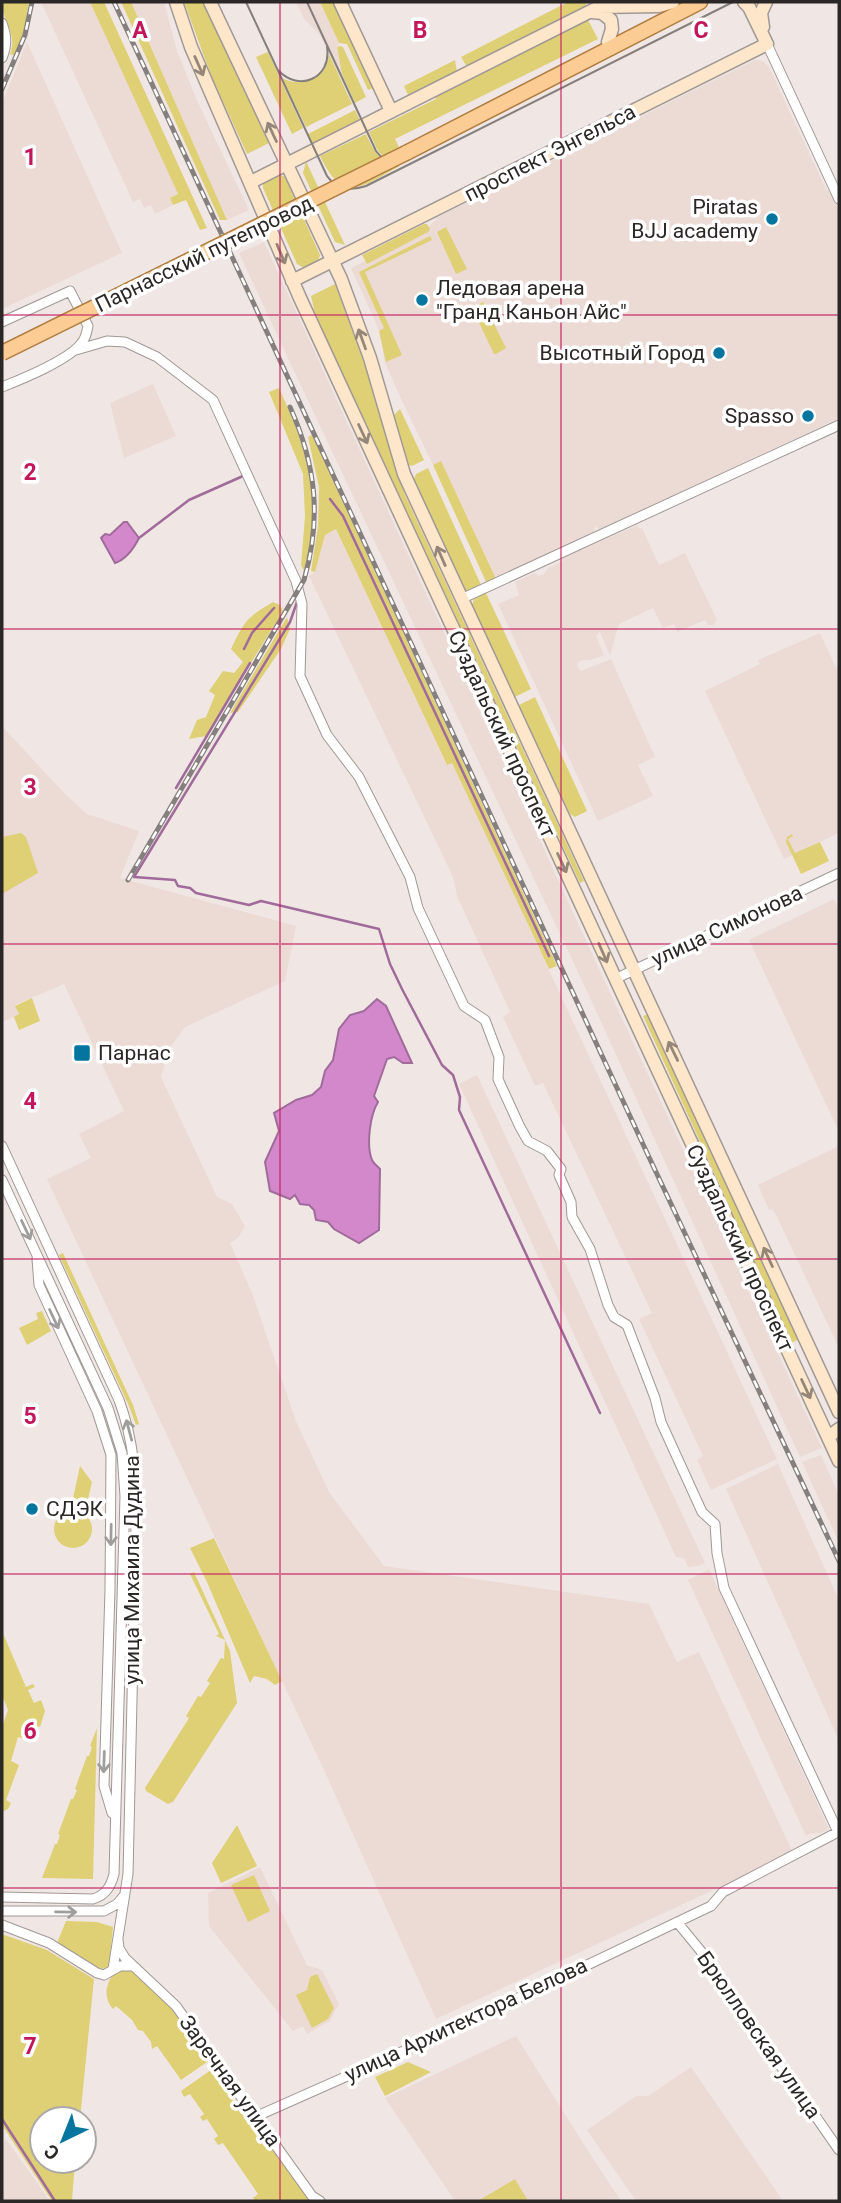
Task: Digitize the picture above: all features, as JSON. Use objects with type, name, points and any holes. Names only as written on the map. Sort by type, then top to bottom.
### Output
[{"type":"main road","name":"Суздальский проспект","points":[[176,2],[191,47],[292,281],[615,979],[834,1436],[839,1461]]},
{"type":"main road","name":"Суздальский проспект","points":[[211,2],[333,261],[369,358],[404,474],[839,1412]]},
{"type":"main road","points":[[341,2],[391,111]]},
{"type":"main road","points":[[251,182],[589,12],[606,6],[654,6],[673,2]]},
{"type":"main road","points":[[405,149],[686,2]]},
{"type":"main road","points":[[405,149],[700,2]]},
{"type":"main road","points":[[744,2],[767,44]]},
{"type":"main road","points":[[766,2],[761,13],[761,22],[767,44]]},
{"type":"main road","points":[[589,12],[602,13],[611,20],[612,29],[608,41]]},
{"type":"main road","name":"проспект Энгельса","points":[[292,281],[767,44]]},
{"type":"main road","name":"Парнасский путепровод","points":[[2,342],[405,149]]},
{"type":"main road","name":"Парнасский путепровод","points":[[2,353],[405,149]]},
{"type":"main road","points":[[834,1436],[839,1429]]},
{"type":"street","points":[[2,23],[7,37],[2,58]]},
{"type":"street","points":[[767,44],[839,199]]},
{"type":"street","points":[[2,322],[70,291],[88,326],[85,340],[76,350],[25,378],[2,387]]},
{"type":"street","name":"улица Архитектора Белова","points":[[76,350],[107,341],[125,342],[157,357],[214,400],[296,581],[302,604],[300,676],[327,735],[359,777],[410,877],[418,908],[464,1006],[485,1020],[499,1057],[498,1079],[520,1127],[528,1141],[547,1150],[561,1169],[559,1175],[571,1202],[572,1217],[590,1249],[608,1306],[614,1317],[627,1325],[669,1441],[702,1512],[715,1524],[724,1588],[838,1832],[723,1892],[711,1906],[451,2030],[255,2118]]},
{"type":"street","points":[[461,599],[839,425]]},
{"type":"street","name":"улица Симонова","points":[[615,979],[839,873]]},
{"type":"street","name":"улица Михаила Дудина","points":[[2,1146],[82,1318],[127,1422],[133,1448],[136,1483],[128,1874],[113,1969]]},
{"type":"street","name":"улица Михаила Дудина","points":[[2,1180],[117,1432],[124,1477],[112,1883],[100,1897],[93,1899],[2,1897]]},
{"type":"street","points":[[37,1254],[39,1285],[97,1411],[111,1455],[104,1786],[115,1819]]},
{"type":"street","points":[[69,1323],[82,1318]]},
{"type":"street","points":[[2,1911],[104,1911],[117,1904],[124,1895]]},
{"type":"street","name":"Брюлловская улица","points":[[677,1922],[700,1950],[839,2150]]},
{"type":"street","points":[[2,1924],[49,1943],[97,1973],[104,1975],[127,1964],[133,1966]]},
{"type":"street","name":"Заречная улица","points":[[117,1933],[119,1948],[133,1966],[176,2006],[312,2196],[320,2201]]},
{"type":"shaded area","points":[[2,2],[29,2],[24,33],[15,56],[10,54],[11,33]]},
{"type":"shaded area","points":[[41,2],[90,2],[178,194],[170,198],[173,205],[155,214],[151,205],[144,208],[140,199],[133,202]]},
{"type":"shaded area","points":[[90,2],[104,2],[207,228],[200,230],[186,200],[173,205],[170,198],[178,194]]},
{"type":"shaded area","points":[[121,2],[131,2],[227,220],[220,220]]},
{"type":"shaded area","points":[[131,2],[164,2],[177,51],[196,98],[249,210],[227,220]]},
{"type":"shaded area","points":[[184,2],[203,2],[269,143],[247,154],[212,78]]},
{"type":"shaded area","points":[[296,2],[320,2],[339,43],[337,47],[342,74],[339,75],[320,35],[304,19]]},
{"type":"shaded area","points":[[320,2],[333,2],[373,88],[368,90],[347,44],[339,43]]},
{"type":"shaded area","points":[[568,2],[586,2],[586,7],[467,67],[461,57]]},
{"type":"shaded area","points":[[587,18],[598,39],[395,139],[405,159],[385,157],[378,151],[369,132],[436,99],[435,95]]},
{"type":"shaded area","points":[[27,42],[122,253],[2,309],[2,103]]},
{"type":"shaded area","points":[[337,47],[343,47],[366,97],[355,103],[342,74]]},
{"type":"shaded area","points":[[268,52],[303,128],[292,134],[256,57]]},
{"type":"shaded area","points":[[329,54],[352,104],[306,127],[282,78],[298,82],[313,79],[323,69]]},
{"type":"shaded area","points":[[455,60],[457,72],[408,95],[404,86]]},
{"type":"shaded area","points":[[755,60],[763,61],[769,67],[826,189],[832,194],[839,209],[839,418],[599,530],[596,525],[593,534],[496,579],[441,462],[433,465],[403,403],[385,363],[379,330],[351,268],[424,232],[438,217]]},
{"type":"shaded area","points":[[355,110],[360,121],[313,144],[308,134]]},
{"type":"shaded area","points":[[366,134],[378,155],[387,162],[400,166],[364,185],[346,186],[329,172],[320,156]]},
{"type":"shaded area","points":[[306,161],[345,245],[335,242],[303,173]]},
{"type":"shaded area","points":[[279,174],[285,177],[320,255],[318,262],[304,268],[297,264],[263,188],[263,183]]},
{"type":"shaded area","points":[[424,224],[430,229],[428,232],[367,264],[362,255]]},
{"type":"shaded area","points":[[446,227],[467,269],[456,274],[437,232]]},
{"type":"shaded area","points":[[430,236],[432,240],[365,272],[402,355],[386,362],[379,331],[384,328],[359,272]]},
{"type":"shaded area","points":[[264,242],[822,1448],[800,1457],[585,987],[239,253]]},
{"type":"shaded area","points":[[335,284],[367,371],[405,495],[584,881],[580,883],[315,314],[311,296]]},
{"type":"shaded area","points":[[483,302],[506,348],[496,354],[472,308]]},
{"type":"shaded area","points":[[153,384],[176,436],[124,458],[110,403]]},
{"type":"shaded area","points":[[279,388],[297,432],[310,477],[313,524],[311,548],[304,571],[301,565],[305,516],[303,474],[269,392]]},
{"type":"shaded area","points":[[400,409],[424,460],[412,466],[409,465],[394,415]]},
{"type":"shaded area","points":[[312,435],[557,966],[549,969],[452,763],[447,765],[336,529],[325,535],[315,572],[311,571],[318,526],[319,487],[308,437]]},
{"type":"shaded area","points":[[441,461],[496,579],[487,584],[433,465]]},
{"type":"shaded area","points":[[428,468],[482,587],[467,592],[463,587],[414,479],[416,474]]},
{"type":"shaded area","points":[[127,522],[139,538],[127,556],[115,563],[101,538],[105,534],[110,535]]},
{"type":"shaded area","points":[[638,525],[639,529],[642,528],[659,565],[685,553],[717,620],[713,625],[708,625],[705,620],[677,632],[674,624],[663,628],[653,608],[619,624],[610,656],[600,632],[596,636],[604,655],[578,662],[577,666],[581,671],[611,659],[655,757],[638,765],[653,796],[598,821],[498,604],[519,595],[515,582],[534,573],[539,576],[544,574],[548,568],[563,561],[562,558]]},
{"type":"shaded area","points":[[336,529],[446,764],[452,762],[777,1459],[711,1490],[697,1460],[703,1456],[639,1319],[652,1313],[543,1083],[535,1086],[503,1017],[510,1012],[457,896],[453,877],[309,576],[315,572],[325,535]]},
{"type":"shaded area","points":[[486,593],[531,689],[515,697],[472,605],[474,599]]},
{"type":"shaded area","points":[[273,602],[280,605],[283,611],[206,736],[189,739],[197,720],[206,717],[215,695],[209,691],[223,671],[234,673],[243,662],[231,649],[243,626],[257,612]]},
{"type":"shaded area","points":[[287,617],[290,629],[281,649],[238,712],[230,713]]},
{"type":"shaded area","points":[[820,633],[836,668],[839,668],[839,833],[784,859],[705,691],[760,664],[758,660]]},
{"type":"shaded area","points":[[535,697],[587,811],[575,817],[570,814],[519,705]]},
{"type":"shaded area","points":[[2,726],[87,814],[139,831],[120,878],[296,926],[285,981],[185,1027],[169,1049],[161,1077],[217,1197],[232,1204],[245,1226],[238,1238],[230,1243],[252,1293],[296,1421],[329,1492],[384,1566],[649,1604],[677,1662],[699,1652],[793,1853],[436,2019],[329,1781],[47,1179],[91,1158],[79,1134],[124,1111],[64,984],[15,1005],[19,1015],[2,1022]]},
{"type":"shaded area","points":[[21,833],[26,837],[38,873],[2,894],[2,837]]},
{"type":"shaded area","points":[[792,834],[788,839],[795,853],[820,842],[829,861],[801,874],[786,842],[787,837]]},
{"type":"shaded area","points":[[834,899],[839,910],[839,1132],[749,940]]},
{"type":"shaded area","points":[[32,998],[40,1021],[19,1030],[14,1017],[19,1014],[15,1006]]},
{"type":"shaded area","points":[[377,999],[386,1006],[412,1063],[403,1063],[394,1057],[387,1059],[374,1096],[378,1102],[371,1122],[369,1146],[372,1160],[380,1169],[379,1230],[359,1243],[334,1229],[328,1222],[316,1220],[314,1210],[309,1205],[300,1204],[295,1195],[290,1199],[270,1191],[265,1162],[279,1131],[274,1113],[296,1100],[312,1095],[321,1087],[325,1071],[333,1060],[339,1029],[350,1015],[364,1011]]},
{"type":"shaded area","points":[[648,1014],[798,1340],[791,1343],[643,1016]]},
{"type":"shaded area","points":[[477,1075],[705,1563],[688,1567],[684,1558],[676,1557],[459,1084]]},
{"type":"shaded area","points":[[839,1146],[839,1348],[776,1215],[772,1209],[769,1210],[758,1185]]},
{"type":"shaded area","points":[[63,1253],[133,1405],[139,1424],[136,1425],[59,1255]]},
{"type":"shaded area","points":[[42,1311],[51,1331],[27,1345],[19,1328],[38,1319],[36,1313]]},
{"type":"shaded area","points":[[821,1455],[839,1495],[839,1543],[802,1462]]},
{"type":"shaded area","points":[[778,1464],[839,1600],[839,1741],[726,1489]]},
{"type":"shaded area","points":[[80,1466],[92,1482],[85,1512],[72,1503]]},
{"type":"shaded area","points":[[73,1510],[87,1515],[92,1529],[87,1543],[73,1548],[59,1543],[54,1529],[59,1515]]},
{"type":"shaded area","points":[[214,1538],[282,1681],[275,1685],[267,1679],[254,1676],[250,1683],[190,1548]]},
{"type":"shaded area","points":[[709,1569],[829,1829],[821,1833],[806,1836],[688,1580]]},
{"type":"shaded area","points":[[194,1572],[225,1640],[216,1636],[219,1634],[190,1574]]},
{"type":"shaded area","points":[[2,1631],[26,1687],[33,1684],[35,1687],[28,1690],[34,1703],[41,1700],[45,1711],[40,1727],[34,1725],[28,1740],[18,1737],[11,1761],[19,1765],[6,1800],[11,1803],[8,1809],[2,1812],[2,1727],[8,1710],[2,1695]]},
{"type":"shaded area","points":[[225,1640],[230,1651],[237,1703],[173,1802],[168,1804],[145,1788],[189,1718],[186,1716],[198,1696],[201,1697],[210,1683],[207,1681],[221,1658],[224,1659]]},
{"type":"shaded area","points":[[97,1728],[93,1879],[42,1878],[57,1844],[71,1799],[77,1790],[75,1789]]},
{"type":"shaded area","points":[[237,1825],[257,1866],[221,1883],[212,1863]]},
{"type":"shaded area","points":[[260,1867],[307,1965],[322,1970],[339,2004],[330,2021],[307,2034],[303,2026],[293,2031],[209,1926],[208,1893]]},
{"type":"shaded area","points":[[254,1875],[270,1911],[248,1922],[231,1885]]},
{"type":"shaded area","points":[[66,1921],[97,1922],[113,1927],[109,1968],[100,1969],[57,1943]]},
{"type":"shaded area","points":[[2,1934],[47,1950],[94,1979],[81,2105],[28,2105],[28,2165],[2,2125]]},
{"type":"shaded area","points":[[118,1969],[130,1969],[166,2001],[210,2060],[181,2080],[157,2046],[152,2049],[151,2042],[143,2031],[138,2030],[132,2020],[116,2006],[113,2009],[107,1999],[111,1978]]},
{"type":"shaded area","points":[[317,1974],[334,2008],[328,2019],[312,2028],[296,1995],[307,1990],[310,1977]]},
{"type":"shaded area","points":[[516,2036],[621,2201],[455,2201],[385,2098]]},
{"type":"shaded area","points":[[408,2062],[431,2072],[385,2096],[375,2077]]},
{"type":"shaded area","points":[[691,2067],[783,2201],[636,2201],[587,2130],[636,2096],[648,2096]]},
{"type":"shaded area","points":[[211,2070],[245,2117],[266,2142],[269,2141],[310,2201],[255,2201],[253,2198],[258,2194],[223,2143],[218,2145],[214,2139],[218,2136],[207,2119],[203,2121],[200,2117],[204,2114],[190,2094],[184,2097],[181,2091]]},
{"type":"shaded area","points":[[6,2139],[28,2170],[28,2175],[32,2175],[50,2201],[2,2201],[2,2146]]},
{"type":"shaded area","points":[[35,2175],[74,2175],[72,2201],[52,2201]]},
{"type":"shaded area","points":[[515,2179],[528,2201],[478,2201]]},
{"type":"waterway","points":[[139,538],[189,500],[243,476]]},
{"type":"waterway","points":[[330,499],[343,516],[549,956]]},
{"type":"waterway","points":[[297,602],[290,622],[134,877],[175,880],[178,886],[190,888],[196,893],[249,905],[261,901],[379,929],[390,964],[402,989],[442,1065],[453,1075],[460,1097],[459,1110],[600,1413]]},
{"type":"waterway","points":[[244,649],[252,633],[274,608]]},
{"type":"waterway","points":[[176,788],[250,663]]},
{"type":"waterway","points":[[2,2119],[55,2201]]},
{"type":"tram line","points":[[246,2],[327,176],[340,187],[350,189],[366,186],[733,2]]},
{"type":"tram line","points":[[307,2],[376,151],[390,162],[407,160]]},
{"type":"tram line","points":[[278,70],[295,80],[312,79],[324,67],[327,47]]},
{"type":"railway","points":[[2,89],[25,35],[32,2]]},
{"type":"railway","points":[[114,2],[839,1561]]},
{"type":"railway","points":[[128,880],[304,580],[313,535],[314,492],[306,450],[290,407]]},
{"type":"place","name":"Piratas BJJ academy","points":[[772,219]]},
{"type":"place","name":"Ледовая арена \"Гранд Каньон Айс\"","points":[[422,300]]},
{"type":"place","name":"Высотный Город","points":[[719,353]]},
{"type":"place","name":"Spasso","points":[[808,416]]},
{"type":"place","name":"Парнас","points":[[82,1053]]},
{"type":"place","name":"СДЭК","points":[[32,1509]]}]
